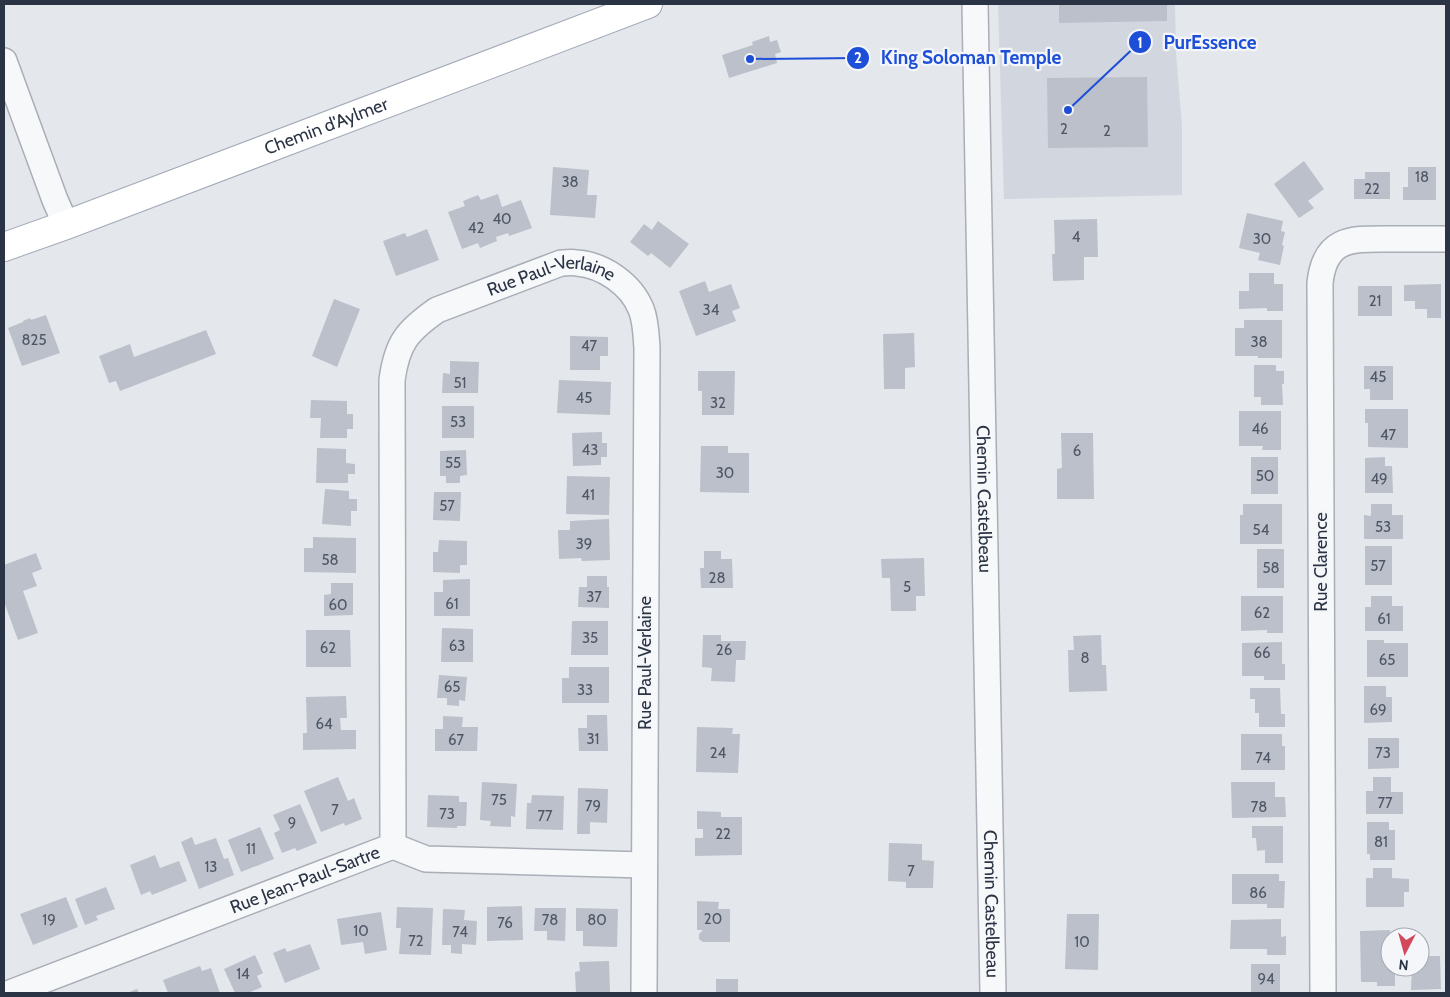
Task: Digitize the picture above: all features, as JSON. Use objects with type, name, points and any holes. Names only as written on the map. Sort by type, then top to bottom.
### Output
[{"type":"main road","name":"Chemin d'Aylmer","points":[[4,247],[648,4]]},
{"type":"street","name":"Chemin Castelbeau","points":[[975,4],[993,993]]},
{"type":"street","points":[[4,61],[66,225]]},
{"type":"street","name":"Rue Clarence","points":[[1323,993],[1321,274],[1324,263],[1337,246],[1355,239],[1446,239]]},
{"type":"street","name":"Rue Paul-Verlaine","points":[[393,846],[392,380],[394,362],[400,346],[410,332],[422,320],[437,310],[561,263],[577,263],[594,267],[610,274],[632,292],[641,309],[645,325],[647,358],[644,993]]},
{"type":"street","name":"Rue Jean-Paul-Sartre","points":[[10,993],[393,846],[426,859],[644,865]]},
{"type":"shaded area","points":[[998,4],[1175,4],[1176,53],[1182,126],[1182,195],[1004,199]]},
{"type":"building","points":[[1059,4],[1167,4],[1167,21],[1059,23]]},
{"type":"building","points":[[769,36],[770,42],[777,40],[781,52],[775,54],[777,63],[729,78],[722,55],[753,45],[752,42]]},
{"type":"building","points":[[1147,77],[1148,147],[1048,148],[1047,78]]},
{"type":"building","points":[[1304,161],[1324,189],[1308,201],[1314,208],[1299,218],[1274,184]]},
{"type":"building","points":[[553,167],[589,170],[587,195],[597,195],[595,218],[550,215]]},
{"type":"building","points":[[1408,167],[1436,167],[1436,200],[1403,200],[1403,187],[1408,187]]},
{"type":"building","points":[[1365,172],[1390,172],[1390,199],[1354,199],[1354,179],[1365,179]]},
{"type":"building","points":[[498,194],[502,207],[521,200],[532,228],[509,236],[508,233],[496,237],[497,241],[480,248],[478,243],[462,249],[448,212],[465,206],[463,201],[478,195],[481,200]]},
{"type":"building","points":[[1247,213],[1283,221],[1281,231],[1285,232],[1280,265],[1258,260],[1260,253],[1239,248]]},
{"type":"building","points":[[1097,219],[1098,257],[1084,257],[1084,280],[1053,281],[1052,254],[1055,254],[1054,220]]},
{"type":"building","points":[[658,221],[689,244],[670,268],[651,253],[648,256],[630,242],[644,224],[652,230]]},
{"type":"building","points":[[427,229],[439,260],[396,276],[383,241],[405,233],[407,237]]},
{"type":"building","points":[[1249,273],[1274,273],[1274,284],[1283,284],[1283,311],[1267,311],[1267,308],[1239,309],[1239,291],[1249,291]]},
{"type":"building","points":[[705,281],[709,292],[731,284],[740,308],[732,311],[736,321],[696,336],[679,291]]},
{"type":"building","points":[[1441,284],[1441,318],[1427,318],[1427,309],[1415,309],[1415,301],[1404,301],[1404,285]]},
{"type":"building","points":[[1358,286],[1392,286],[1392,316],[1358,316]]},
{"type":"building","points":[[334,299],[360,309],[337,367],[312,356]]},
{"type":"building","points":[[46,315],[60,353],[22,366],[8,328],[30,318],[31,320]]},
{"type":"building","points":[[1244,320],[1282,320],[1282,358],[1235,356],[1235,328],[1244,328]]},
{"type":"building","points":[[206,330],[216,354],[120,391],[116,381],[109,383],[99,356],[130,344],[134,357]]},
{"type":"building","points":[[914,333],[915,367],[905,368],[905,389],[884,389],[883,334]]},
{"type":"building","points":[[570,336],[608,337],[608,356],[600,356],[600,370],[570,370]]},
{"type":"building","points":[[450,361],[479,362],[478,393],[442,393],[443,373],[450,374]]},
{"type":"building","points":[[1254,365],[1276,365],[1276,371],[1284,371],[1284,384],[1282,384],[1283,405],[1261,405],[1261,397],[1254,397]]},
{"type":"building","points":[[1364,366],[1393,366],[1393,400],[1370,400],[1370,389],[1364,389]]},
{"type":"building","points":[[698,371],[735,371],[734,415],[702,415],[702,391],[698,391]]},
{"type":"building","points":[[559,380],[611,382],[610,415],[557,413]]},
{"type":"building","points":[[311,400],[347,401],[347,414],[353,414],[353,429],[347,429],[347,438],[320,438],[321,418],[310,418]]},
{"type":"building","points":[[442,406],[474,406],[474,438],[442,438]]},
{"type":"building","points":[[1365,409],[1408,409],[1408,448],[1368,447],[1368,423],[1365,423]]},
{"type":"building","points":[[1239,411],[1281,411],[1281,450],[1262,450],[1263,446],[1239,446]]},
{"type":"building","points":[[602,432],[602,443],[607,443],[607,457],[601,457],[601,465],[573,466],[572,433]]},
{"type":"building","points":[[1061,433],[1093,433],[1094,499],[1057,499],[1057,469],[1062,468]]},
{"type":"building","points":[[701,446],[728,446],[728,453],[749,453],[749,493],[700,492]]},
{"type":"building","points":[[317,448],[346,449],[346,463],[355,464],[355,474],[348,474],[348,483],[316,483]]},
{"type":"building","points":[[466,450],[467,475],[460,476],[460,483],[446,483],[446,476],[440,476],[440,451]]},
{"type":"building","points":[[1251,457],[1278,457],[1278,494],[1251,494]]},
{"type":"building","points":[[1385,457],[1385,466],[1392,466],[1393,493],[1365,493],[1365,458]]},
{"type":"building","points":[[567,476],[610,477],[609,515],[566,514]]},
{"type":"building","points":[[325,489],[349,491],[349,499],[357,499],[357,511],[351,511],[351,526],[322,524]]},
{"type":"building","points":[[434,492],[461,492],[460,521],[433,520]]},
{"type":"building","points":[[1243,504],[1282,504],[1282,544],[1240,544],[1240,515],[1243,515]]},
{"type":"building","points":[[1371,504],[1392,504],[1392,515],[1403,515],[1403,539],[1364,539],[1364,515],[1371,516]]},
{"type":"building","points":[[609,519],[610,560],[582,561],[581,558],[559,559],[558,530],[570,530],[570,521]]},
{"type":"building","points":[[313,537],[356,538],[356,573],[304,572],[304,548],[313,548]]},
{"type":"building","points":[[439,540],[467,541],[467,565],[460,565],[460,573],[433,572],[433,552],[438,552]]},
{"type":"building","points":[[1365,546],[1392,546],[1392,585],[1365,585]]},
{"type":"building","points":[[1257,549],[1284,549],[1284,588],[1257,588]]},
{"type":"building","points":[[704,551],[721,551],[721,559],[732,559],[733,588],[701,588],[700,568],[704,568]]},
{"type":"building","points":[[36,553],[42,569],[32,573],[37,586],[23,591],[38,633],[18,640],[4,602],[4,565]]},
{"type":"building","points":[[924,558],[925,596],[916,596],[916,611],[891,611],[890,578],[882,578],[881,559]]},
{"type":"building","points":[[587,576],[607,576],[609,608],[578,607],[579,587],[587,587]]},
{"type":"building","points":[[470,579],[470,616],[434,616],[434,592],[443,592],[443,580]]},
{"type":"building","points":[[331,583],[353,583],[353,615],[324,616],[324,595],[331,594]]},
{"type":"building","points":[[1241,596],[1283,596],[1283,633],[1267,633],[1267,630],[1241,631]]},
{"type":"building","points":[[1371,596],[1392,596],[1392,606],[1403,606],[1403,631],[1365,631],[1365,607],[1371,607]]},
{"type":"building","points":[[572,621],[608,621],[608,655],[571,655]]},
{"type":"building","points":[[442,628],[473,629],[473,662],[441,662]]},
{"type":"building","points":[[306,630],[350,630],[351,667],[306,667]]},
{"type":"building","points":[[703,635],[721,635],[721,641],[746,641],[745,660],[736,660],[735,682],[711,681],[712,668],[702,667]]},
{"type":"building","points":[[1101,635],[1102,665],[1106,665],[1107,691],[1069,692],[1068,650],[1074,650],[1073,636]]},
{"type":"building","points":[[1367,640],[1384,640],[1384,643],[1408,643],[1408,677],[1367,677]]},
{"type":"building","points":[[1282,642],[1282,664],[1285,664],[1285,680],[1264,680],[1264,676],[1242,676],[1242,643]]},
{"type":"building","points":[[569,667],[609,667],[609,703],[562,703],[562,678],[569,678]]},
{"type":"building","points":[[439,675],[467,677],[465,701],[459,700],[459,706],[447,705],[447,698],[437,698]]},
{"type":"building","points":[[1364,686],[1386,686],[1386,697],[1392,697],[1392,722],[1364,723]]},
{"type":"building","points":[[1250,688],[1280,688],[1281,714],[1285,714],[1285,727],[1259,727],[1259,713],[1255,713],[1255,699],[1250,699]]},
{"type":"building","points":[[346,696],[347,718],[340,718],[341,730],[356,730],[356,749],[303,750],[303,733],[307,733],[306,697]]},
{"type":"building","points":[[587,715],[607,715],[608,751],[579,751],[578,728],[587,728]]},
{"type":"building","points":[[443,716],[463,717],[462,727],[478,727],[477,751],[435,751],[435,729],[443,729]]},
{"type":"building","points":[[697,727],[733,728],[732,734],[740,734],[738,773],[696,772]]},
{"type":"building","points":[[1241,734],[1282,734],[1282,746],[1285,746],[1285,770],[1241,770]]},
{"type":"building","points":[[1368,738],[1399,738],[1399,768],[1368,769]]},
{"type":"building","points":[[338,777],[348,801],[354,798],[362,819],[345,826],[344,823],[321,832],[304,791]]},
{"type":"building","points":[[1373,777],[1391,777],[1391,792],[1403,792],[1403,814],[1366,814],[1366,791],[1373,791]]},
{"type":"building","points":[[482,782],[517,784],[515,817],[511,816],[511,827],[490,826],[491,821],[480,820]]},
{"type":"building","points":[[1231,782],[1275,782],[1275,797],[1285,797],[1286,817],[1232,818]]},
{"type":"building","points":[[578,788],[608,789],[607,823],[590,822],[590,834],[577,834]]},
{"type":"building","points":[[428,795],[459,796],[459,802],[467,802],[466,826],[457,826],[457,828],[427,827]]},
{"type":"building","points":[[532,795],[564,796],[563,830],[526,829],[527,803],[531,803]]},
{"type":"building","points":[[300,804],[317,843],[297,851],[295,848],[282,853],[274,833],[280,830],[273,815]]},
{"type":"building","points":[[697,811],[721,812],[721,817],[742,817],[742,855],[695,856],[695,838],[703,838],[703,829],[697,829]]},
{"type":"building","points":[[1367,822],[1389,822],[1389,830],[1395,830],[1395,860],[1370,860],[1370,854],[1367,854]]},
{"type":"building","points":[[1252,826],[1283,826],[1283,863],[1265,863],[1265,850],[1257,851],[1256,838],[1252,838]]},
{"type":"building","points":[[260,827],[274,859],[241,872],[228,840]]},
{"type":"building","points":[[192,837],[195,845],[216,838],[224,859],[228,858],[234,875],[199,889],[181,842]]},
{"type":"building","points":[[889,843],[922,844],[922,860],[934,861],[933,888],[906,888],[906,882],[888,881]]},
{"type":"building","points":[[155,855],[160,868],[179,861],[187,881],[152,895],[150,891],[141,895],[130,865]]},
{"type":"building","points":[[1373,868],[1392,868],[1392,878],[1409,879],[1409,892],[1404,892],[1404,907],[1366,907],[1366,878],[1373,878]]},
{"type":"building","points":[[1232,874],[1279,874],[1279,881],[1285,881],[1284,908],[1267,908],[1267,904],[1232,904]]},
{"type":"building","points":[[106,887],[115,909],[96,916],[98,920],[85,925],[75,899]]},
{"type":"building","points":[[66,897],[78,927],[33,945],[20,914]]},
{"type":"building","points":[[697,901],[719,902],[718,909],[730,909],[730,942],[703,942],[699,939],[699,934],[703,930],[697,930]]},
{"type":"building","points":[[522,906],[523,940],[487,941],[487,907]]},
{"type":"building","points":[[397,907],[433,908],[431,955],[399,954],[401,928],[396,928]]},
{"type":"building","points":[[535,908],[566,908],[565,941],[547,940],[547,931],[534,931]]},
{"type":"building","points":[[576,908],[618,909],[617,947],[583,946],[583,931],[576,931]]},
{"type":"building","points":[[443,909],[465,910],[464,920],[477,921],[476,945],[462,944],[462,954],[451,953],[451,945],[442,945]]},
{"type":"building","points":[[381,912],[387,950],[365,954],[363,942],[341,945],[337,919]]},
{"type":"building","points":[[1067,914],[1099,914],[1098,970],[1065,969]]},
{"type":"building","points":[[1281,919],[1281,937],[1286,936],[1286,955],[1267,955],[1267,949],[1230,949],[1231,920]]},
{"type":"building","points":[[1380,930],[1380,977],[1395,977],[1395,986],[1377,986],[1377,982],[1361,982],[1360,931]]},
{"type":"building","points":[[310,944],[320,969],[285,983],[273,953],[285,948],[287,952]]},
{"type":"building","points":[[255,955],[263,973],[257,976],[262,987],[248,993],[235,993],[224,969]]},
{"type":"building","points":[[1430,956],[1440,956],[1441,989],[1411,990],[1412,977],[1430,977]]},
{"type":"building","points":[[609,961],[610,993],[576,993],[575,972],[580,971],[579,962]]},
{"type":"building","points":[[1251,964],[1280,964],[1280,993],[1251,993]]},
{"type":"building","points":[[200,966],[202,971],[211,968],[220,993],[168,993],[163,980]]},
{"type":"building","points":[[716,979],[738,979],[738,993],[716,993]]},
{"type":"building","points":[[137,989],[139,993],[127,993]]},
{"type":"place","name":"King Soloman Temple","points":[[750,59]]},
{"type":"place","name":"PurEssence","points":[[1068,110]]}]
